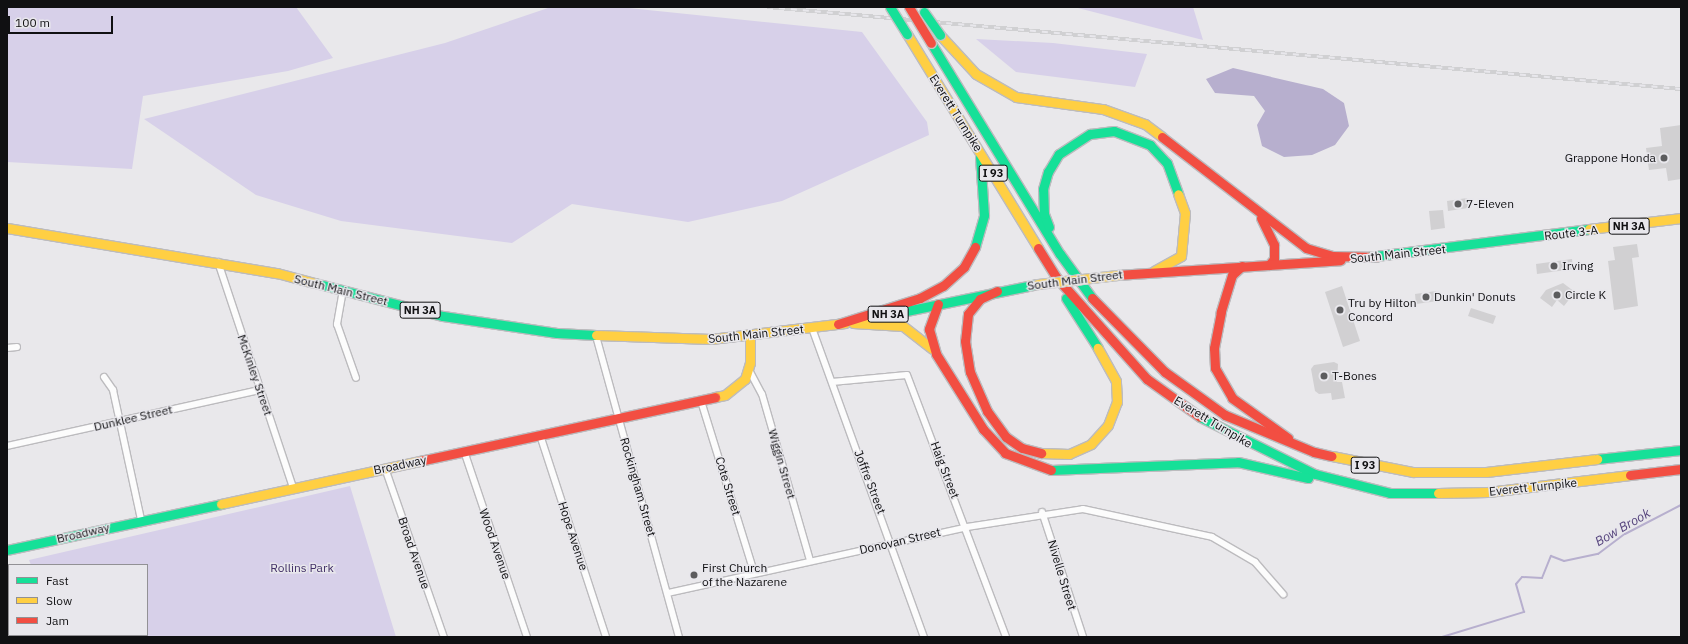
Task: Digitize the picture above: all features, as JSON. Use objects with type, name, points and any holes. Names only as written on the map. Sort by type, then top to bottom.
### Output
[{"type":"main road","name":"Everett Turnpike","points":[[890,7],[1056,277],[1129,362],[1186,409],[1281,460],[1315,474],[1390,493],[1488,492],[1681,469]]},
{"type":"main road","name":"Everett Turnpike","points":[[909,7],[1077,278],[1128,339],[1204,402],[1272,437],[1324,455],[1364,465],[1437,474],[1486,472],[1681,450]]},
{"type":"main road","points":[[922,10],[940,35],[976,74],[1016,97],[1103,109],[1144,124],[1314,251],[1332,256],[1376,257]]},
{"type":"main road","points":[[1077,278],[1046,220],[1044,184],[1050,166],[1063,150],[1082,137],[1101,132],[1125,133],[1145,141],[1162,155],[1178,186],[1186,221],[1183,251],[1174,263],[1154,271]]},
{"type":"main road","points":[[838,324],[926,295],[943,286],[964,267],[979,239],[984,215],[979,150]]},
{"type":"main road","points":[[1252,206],[1273,240],[1275,255],[1269,265]]},
{"type":"main road","name":"Route 3-A","points":[[1509,241],[1681,218]]},
{"type":"main road","name":"South Main Street","points":[[7,228],[218,262],[492,325],[596,336],[670,340],[750,336],[812,328],[1038,284],[1154,271],[1269,265],[1376,257],[1509,241]]},
{"type":"main road","points":[[1242,266],[1230,279],[1216,334],[1214,361],[1220,381],[1242,407],[1291,439],[1324,455]]},
{"type":"main road","points":[[997,291],[974,304],[966,324],[966,350],[978,394],[994,423],[1016,446],[1043,454],[1069,454],[1091,444],[1106,429],[1116,409],[1117,392],[1107,361],[1067,300],[1056,277]]},
{"type":"main road","points":[[936,354],[929,329],[938,304]]},
{"type":"main road","points":[[838,324],[897,324],[921,337],[936,354],[993,442],[1005,453],[1034,468],[1050,470],[1238,462],[1333,485],[1390,493]]},
{"type":"main road","points":[[749,370],[750,336]]},
{"type":"main road","name":"Broadway","points":[[7,550],[701,400],[733,391],[745,379],[749,370]]},
{"type":"street","name":"McKinley Street","points":[[218,262],[293,487]]},
{"type":"street","points":[[343,290],[337,324],[356,378]]},
{"type":"street","name":"Joffre Street","points":[[812,328],[892,543],[924,637]]},
{"type":"street","name":"Rockingham Street","points":[[596,336],[679,637]]},
{"type":"street","points":[[7,348],[17,347]]},
{"type":"street","name":"Wiggin Street","points":[[749,370],[762,394],[810,560]]},
{"type":"street","name":"Haig Street","points":[[832,382],[907,375],[967,526],[1006,637]]},
{"type":"street","points":[[104,377],[113,390],[141,520]]},
{"type":"street","name":"Dunklee Street","points":[[7,446],[260,390]]},
{"type":"street","name":"Cote Street","points":[[701,400],[754,572]]},
{"type":"street","name":"Hope Avenue","points":[[540,435],[606,637]]},
{"type":"street","name":"Wood Avenue","points":[[464,451],[527,637]]},
{"type":"street","name":"Broad Avenue","points":[[385,468],[444,637]]},
{"type":"street","name":"Donovan Street","points":[[668,593],[754,572],[967,526],[1042,512],[1083,509],[1134,518],[1212,537],[1233,547],[1255,562],[1283,594]]},
{"type":"street","name":"Nivelle Street","points":[[1042,512],[1083,637]]},
{"type":"green space","points":[[7,7],[296,7],[333,58],[288,71],[143,96],[132,169],[7,162]]},
{"type":"green space","points":[[551,7],[619,7],[862,32],[927,122],[929,135],[782,201],[688,222],[572,204],[512,243],[341,221],[256,195],[144,119],[445,43]]},
{"type":"green space","points":[[1074,7],[1193,7],[1203,40]]},
{"type":"green space","points":[[976,39],[1053,43],[1147,54],[1135,87],[1016,72]]},
{"type":"green space","name":"Rollins Park","points":[[350,486],[396,637],[48,637],[148,636],[148,564],[31,564],[29,560]]},
{"type":"shaded area","points":[[1233,68],[1323,89],[1344,103],[1349,126],[1335,145],[1312,155],[1284,157],[1262,146],[1257,125],[1265,111],[1254,96],[1215,93],[1206,79]]},
{"type":"building","name":"Grappone Honda","points":[[1681,125],[1681,179],[1668,181],[1666,168],[1649,170],[1646,148],[1662,146],[1660,128]]},
{"type":"building","name":"7-Eleven","points":[[1467,198],[1468,208],[1448,211],[1447,201]]},
{"type":"building","name":"7-Eleven","points":[[1443,210],[1445,228],[1431,230],[1429,211]]},
{"type":"building","points":[[1637,244],[1639,257],[1632,258],[1638,306],[1614,310],[1608,261],[1615,260],[1613,247]]},
{"type":"building","name":"Irving","points":[[1572,259],[1573,269],[1537,274],[1536,264]]},
{"type":"building","name":"Circle K","points":[[1563,283],[1575,292],[1564,306],[1557,300],[1552,307],[1540,298],[1546,290]]},
{"type":"building","name":"Tru by Hilton Concord","points":[[1342,286],[1360,341],[1343,347],[1325,292]]},
{"type":"building","name":"Dunkin' Donuts","points":[[1436,291],[1438,301],[1416,304],[1415,294]]},
{"type":"building","points":[[1471,308],[1496,316],[1493,324],[1468,316]]},
{"type":"building","name":"T-Bones","points":[[1334,362],[1338,364],[1337,382],[1342,382],[1345,398],[1332,400],[1331,393],[1319,394],[1315,391],[1311,369],[1314,365]]},
{"type":"waterway","name":"Bow Brook","points":[[1442,637],[1524,612],[1516,584],[1522,577],[1542,578],[1551,556],[1564,561],[1598,554],[1625,534],[1681,505]]},
{"type":"railway","points":[[767,7],[1681,89]]},
{"type":"traffic: fast","points":[[890,7],[907,34]]},
{"type":"traffic: fast","points":[[924,12],[940,35]]},
{"type":"traffic: fast","points":[[931,43],[1060,254],[1092,298]]},
{"type":"traffic: fast","points":[[1049,227],[1044,214],[1043,189],[1048,172],[1059,154],[1090,134],[1114,131],[1150,145],[1167,163],[1178,194]]},
{"type":"traffic: fast","points":[[975,247],[984,215],[980,157]]},
{"type":"traffic: fast","points":[[1368,257],[1589,229]]},
{"type":"traffic: fast","points":[[315,283],[443,316],[557,333],[596,335]]},
{"type":"traffic: fast","points":[[877,317],[1038,284]]},
{"type":"traffic: fast","points":[[1066,298],[1098,348]]},
{"type":"traffic: fast","points":[[1200,417],[1315,474],[1390,493],[1438,493]]},
{"type":"traffic: fast","points":[[1597,459],[1681,450]]},
{"type":"traffic: fast","points":[[1051,470],[1238,462],[1308,478]]},
{"type":"traffic: fast","points":[[7,550],[221,504]]},
{"type":"traffic: slow","points":[[907,34],[1038,248]]},
{"type":"traffic: slow","points":[[940,35],[976,74],[1016,97],[1103,109],[1145,124],[1162,137]]},
{"type":"traffic: slow","points":[[1154,271],[1181,256],[1185,213],[1178,194]]},
{"type":"traffic: slow","points":[[1589,229],[1681,218]]},
{"type":"traffic: slow","points":[[7,228],[277,273],[315,283]]},
{"type":"traffic: slow","points":[[1038,284],[1117,275]]},
{"type":"traffic: slow","points":[[596,335],[711,339],[845,323]]},
{"type":"traffic: slow","points":[[853,323],[903,326],[932,349]]},
{"type":"traffic: slow","points":[[715,397],[725,395],[745,379],[750,363],[750,336]]},
{"type":"traffic: slow","points":[[1041,453],[1069,454],[1091,444],[1108,425],[1117,402],[1116,381],[1098,348]]},
{"type":"traffic: slow","points":[[1332,456],[1413,472],[1486,472],[1597,459]]},
{"type":"traffic: slow","points":[[221,504],[420,461]]},
{"type":"traffic: slow","points":[[1438,493],[1488,492],[1630,475]]},
{"type":"traffic: jam","points":[[909,7],[931,43]]},
{"type":"traffic: jam","points":[[1162,137],[1306,248],[1332,256],[1376,257]]},
{"type":"traffic: jam","points":[[1261,218],[1274,245],[1274,259],[1269,265]]},
{"type":"traffic: jam","points":[[838,324],[920,298],[943,286],[964,267],[975,247]]},
{"type":"traffic: jam","points":[[1038,248],[1056,277],[1147,379],[1200,417]]},
{"type":"traffic: jam","points":[[1117,275],[1340,260]]},
{"type":"traffic: jam","points":[[1242,266],[1232,275],[1221,312],[1214,348],[1215,368],[1232,398],[1288,438]]},
{"type":"traffic: jam","points":[[997,291],[980,299],[968,314],[965,341],[970,372],[987,411],[1006,437],[1022,448],[1041,453]]},
{"type":"traffic: jam","points":[[1092,298],[1165,372],[1225,415],[1314,452],[1332,456]]},
{"type":"traffic: jam","points":[[938,304],[929,329],[936,354],[983,429],[1005,453],[1051,470]]},
{"type":"traffic: jam","points":[[420,461],[715,397]]},
{"type":"traffic: jam","points":[[1630,475],[1681,469]]},
{"type":"place","name":"Grappone Honda","points":[[1664,158]]},
{"type":"place","name":"7-Eleven","points":[[1458,204]]},
{"type":"place","name":"Irving","points":[[1554,266]]},
{"type":"place","name":"Circle K","points":[[1557,295]]},
{"type":"place","name":"Dunkin' Donuts","points":[[1426,297]]},
{"type":"place","name":"Tru by Hilton Concord","points":[[1340,310]]},
{"type":"place","name":"T-Bones","points":[[1324,376]]},
{"type":"place","name":"First Church of the Nazarene","points":[[694,575]]}]
